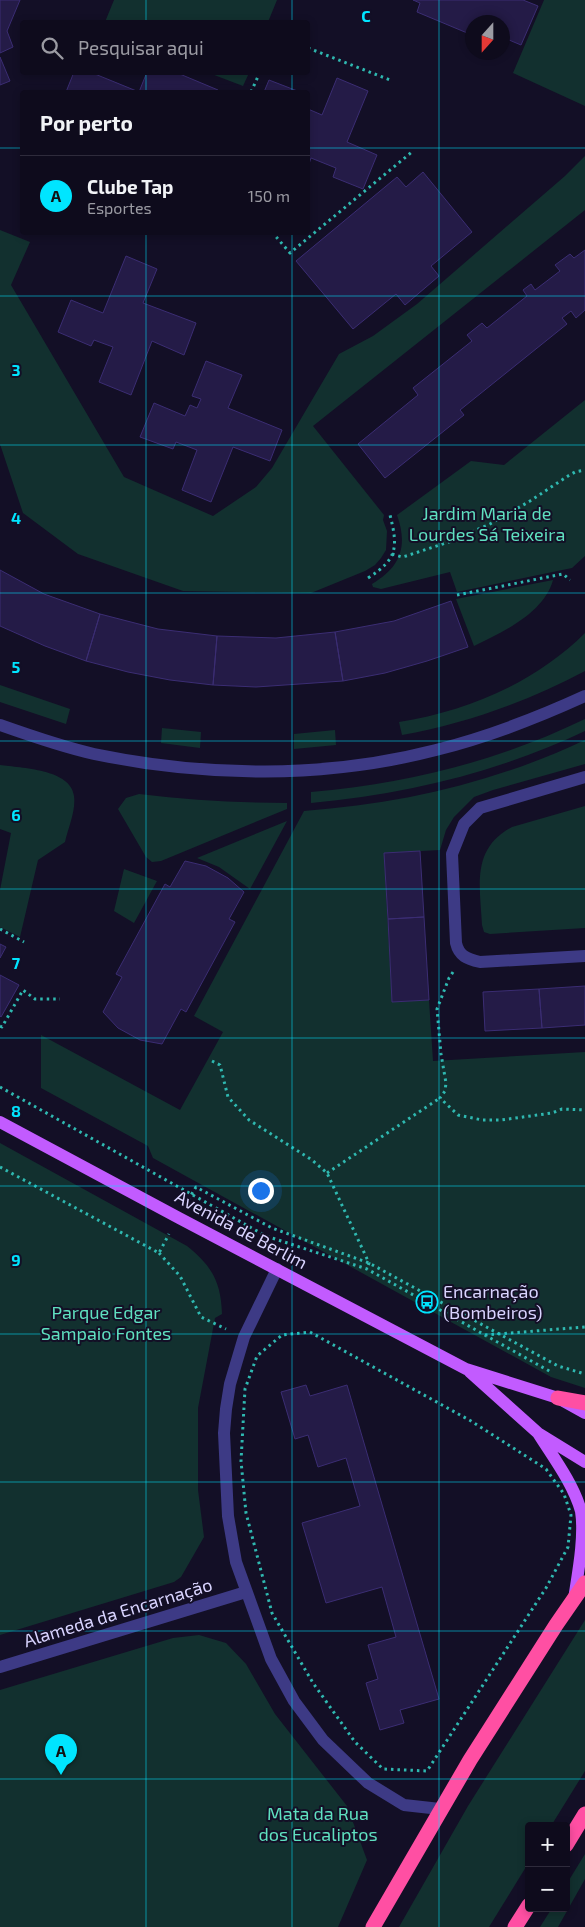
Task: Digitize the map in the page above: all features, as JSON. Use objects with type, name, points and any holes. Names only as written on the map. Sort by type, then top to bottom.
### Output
[{"type":"highway","points":[[558,1398],[585,1403]]},
{"type":"highway","points":[[372,1927],[440,1809],[507,1701],[585,1583]]},
{"type":"highway","points":[[570,1838],[585,1814]]},
{"type":"highway","points":[[515,1927],[525,1911]]},
{"type":"main road","name":"Avenida de Berlim","points":[[0,1122],[466,1369],[558,1398],[585,1413]]},
{"type":"main road","name":"Avenida de Berlim","points":[[466,1369],[538,1433],[585,1462]]},
{"type":"main road","points":[[538,1433],[569,1485],[581,1512],[583,1540],[574,1599]]},
{"type":"street","points":[[0,725],[43,740],[94,754],[145,764],[231,771],[302,770],[382,762],[435,750],[487,736],[585,696]]},
{"type":"street","points":[[585,777],[480,808],[464,824],[452,854],[456,943],[458,952],[464,957],[480,962],[585,956]]},
{"type":"street","points":[[277,1269],[244,1337],[230,1384],[224,1433],[228,1516],[236,1562],[271,1659],[294,1701],[323,1740],[368,1783],[404,1805],[440,1809]]},
{"type":"street","name":"Alameda da Encarnação","points":[[0,1667],[246,1592]]},
{"type":"path","points":[[310,49],[390,80]]},
{"type":"path","points":[[252,90],[259,75]]},
{"type":"path","points":[[275,235],[290,253],[414,151]]},
{"type":"path","points":[[392,554],[402,557],[406,556],[490,524],[530,502],[575,472],[585,470]]},
{"type":"path","points":[[368,578],[388,563],[392,554],[396,541],[395,529],[390,515]]},
{"type":"path","points":[[457,595],[563,574],[570,580]]},
{"type":"path","points":[[0,929],[24,942]]},
{"type":"path","points":[[327,1173],[440,1098],[445,1092],[446,1083],[437,1009],[449,978],[464,957]]},
{"type":"path","points":[[0,1026],[2,1027],[23,990],[35,1000],[60,999]]},
{"type":"path","points":[[212,1061],[220,1065],[228,1097],[249,1120],[312,1160],[327,1173],[369,1263],[367,1269]]},
{"type":"path","points":[[0,1087],[266,1236],[367,1269],[554,1373]]},
{"type":"path","points":[[440,1098],[458,1114],[482,1120],[501,1120],[552,1113],[562,1108],[585,1110]]},
{"type":"path","points":[[0,1167],[159,1253],[180,1276],[201,1317],[244,1337]]},
{"type":"path","points":[[159,1253],[196,1187],[272,1228],[369,1263],[496,1334],[558,1366],[585,1374]]},
{"type":"path","points":[[484,1335],[585,1327]]},
{"type":"path","points":[[310,1332],[471,1421],[546,1469],[564,1494],[571,1515],[568,1548],[546,1588],[426,1771],[383,1769],[355,1742],[313,1684],[272,1613],[246,1513],[241,1461],[246,1389],[257,1356],[282,1335],[310,1332]]},
{"type":"green space","points":[[114,0],[277,0],[269,20],[106,20]]},
{"type":"green space","points":[[544,0],[585,0],[585,106],[513,73]]},
{"type":"green space","points":[[214,75],[248,75],[243,86]]},
{"type":"green space","points":[[585,156],[585,210],[313,426],[384,515],[383,520],[387,531],[386,550],[375,565],[311,593],[183,591],[78,554],[23,513],[0,444],[0,230],[30,242],[11,285],[124,477],[213,516],[256,487],[272,468],[339,354],[373,336],[417,304],[565,176]]},
{"type":"green space","name":"Jardim Maria de Lourdes Sá Teixeira","points":[[585,400],[585,556],[572,568],[457,592],[450,572],[381,589],[373,587],[372,584],[396,563],[402,546],[402,536],[397,515],[471,461],[504,465]]},
{"type":"green space","points":[[553,580],[548,592],[532,612],[509,628],[474,646],[456,599]]},
{"type":"green space","points":[[585,633],[585,671],[519,702],[449,725],[402,735],[399,722],[450,710],[500,692],[545,666]]},
{"type":"green space","points":[[0,685],[70,709],[66,724],[0,702]]},
{"type":"green space","points":[[585,719],[585,731],[519,758],[486,769],[452,779],[382,794],[311,803],[311,792],[382,783],[451,768],[519,747]]},
{"type":"green space","points":[[162,728],[201,732],[200,748],[161,743]]},
{"type":"green space","points":[[335,730],[336,745],[294,749],[294,734]]},
{"type":"green space","points":[[585,740],[585,764],[474,797],[454,817],[446,830],[440,850],[384,853],[392,1002],[429,1000],[433,1061],[585,1052],[585,1388],[551,1377],[153,1158],[148,1146],[41,1088],[41,1035],[180,1110],[223,1032],[194,1016],[304,811],[377,803],[448,789],[517,768]]},
{"type":"green space","points":[[0,765],[32,769],[55,775],[71,787],[74,796],[73,813],[65,842],[38,860],[20,937],[0,927],[0,890],[11,833],[0,829]]},
{"type":"green space","points":[[139,794],[213,801],[287,803],[287,809],[161,861],[152,862],[146,857],[118,809],[126,798]]},
{"type":"green space","points":[[585,806],[585,928],[490,934],[484,932],[480,883],[484,857],[490,846],[499,836],[512,827]]},
{"type":"green space","points":[[287,821],[250,889],[219,867],[197,858]]},
{"type":"green space","points":[[124,869],[157,881],[134,923],[114,911]]},
{"type":"green space","name":"Parque Edgar Sampaio Fontes","points":[[0,1143],[187,1246],[196,1253],[214,1276],[220,1293],[222,1314],[215,1318],[198,1408],[198,1490],[204,1537],[181,1577],[174,1582],[0,1635]]},
{"type":"green space","points":[[585,1620],[585,1771],[553,1822],[525,1822],[525,1868],[489,1927],[399,1927],[468,1806]]},
{"type":"green space","name":"Mata da Rua dos Eucaliptos","points":[[199,1635],[226,1643],[246,1664],[275,1714],[347,1806],[367,1860],[338,1927],[0,1927],[0,1690],[173,1638]]},
{"type":"green space","points":[[585,1854],[585,1879],[570,1906],[570,1878]]},
{"type":"green space","points":[[549,1912],[566,1912],[558,1927],[540,1927]]},
{"type":"building","points":[[0,0],[20,0],[7,31],[13,47],[0,53]]},
{"type":"building","points":[[413,0],[523,0],[538,6],[521,45],[510,40],[510,15],[465,15],[465,32],[417,12],[420,3]]},
{"type":"building","points":[[0,57],[10,81],[0,85]]},
{"type":"building","points":[[73,75],[97,75],[134,90],[67,90]]},
{"type":"building","points":[[146,75],[182,75],[218,90],[140,90]]},
{"type":"building","points":[[337,78],[368,91],[347,142],[377,155],[363,189],[333,177],[336,168],[311,158],[310,161],[310,110],[322,115]]},
{"type":"building","points":[[269,80],[295,90],[265,90]]},
{"type":"building","points":[[423,172],[472,232],[431,266],[439,276],[405,305],[396,294],[353,329],[296,261],[397,177],[406,187]]},
{"type":"building","points":[[585,250],[585,310],[576,318],[571,311],[562,318],[567,324],[460,410],[464,415],[385,478],[358,444],[418,395],[413,388],[472,341],[467,335],[482,323],[487,328],[527,296],[523,290],[531,284],[535,290],[560,271],[555,265],[570,254],[574,258]]},
{"type":"building","points":[[126,256],[157,269],[143,303],[196,323],[184,355],[152,341],[131,395],[99,382],[113,347],[94,340],[91,346],[58,332],[71,300],[103,313]]},
{"type":"building","points":[[206,361],[242,375],[228,408],[282,430],[270,461],[233,447],[211,502],[182,490],[197,450],[176,442],[173,449],[140,437],[154,403],[185,416],[190,405],[197,408],[201,399],[192,396]]},
{"type":"building","points":[[0,570],[44,594],[100,614],[86,661],[45,646],[0,626]]},
{"type":"building","points":[[451,601],[468,647],[385,673],[343,681],[335,632],[394,621]]},
{"type":"building","points":[[100,614],[158,629],[217,636],[213,685],[170,680],[86,661]]},
{"type":"building","points":[[335,632],[343,681],[256,687],[213,685],[217,636],[276,638]]},
{"type":"building","points":[[420,851],[424,917],[388,919],[384,853]]},
{"type":"building","points":[[185,861],[206,866],[228,878],[244,892],[229,919],[235,922],[186,1012],[181,1009],[162,1044],[140,1040],[118,1028],[103,1012],[122,977],[116,974],[165,884],[170,887]]},
{"type":"building","points":[[424,917],[429,1000],[392,1002],[388,919]]},
{"type":"building","points":[[0,944],[6,947],[0,958]]},
{"type":"building","points":[[0,975],[19,985],[1,1017],[0,1016]]},
{"type":"building","points":[[585,986],[585,1025],[542,1028],[539,989]]},
{"type":"building","points":[[539,989],[542,1028],[485,1031],[483,992]]},
{"type":"building","points":[[306,1385],[310,1396],[347,1385],[439,1699],[400,1710],[404,1723],[380,1730],[366,1683],[378,1679],[368,1645],[396,1637],[382,1587],[326,1603],[302,1523],[360,1506],[346,1458],[318,1467],[308,1435],[295,1439],[281,1392]]},
{"type":"place","name":"Encarnação (Bombeiros)","points":[[427,1302]]},
{"type":"place","name":"Clube Tap","points":[[61,1775]]}]
